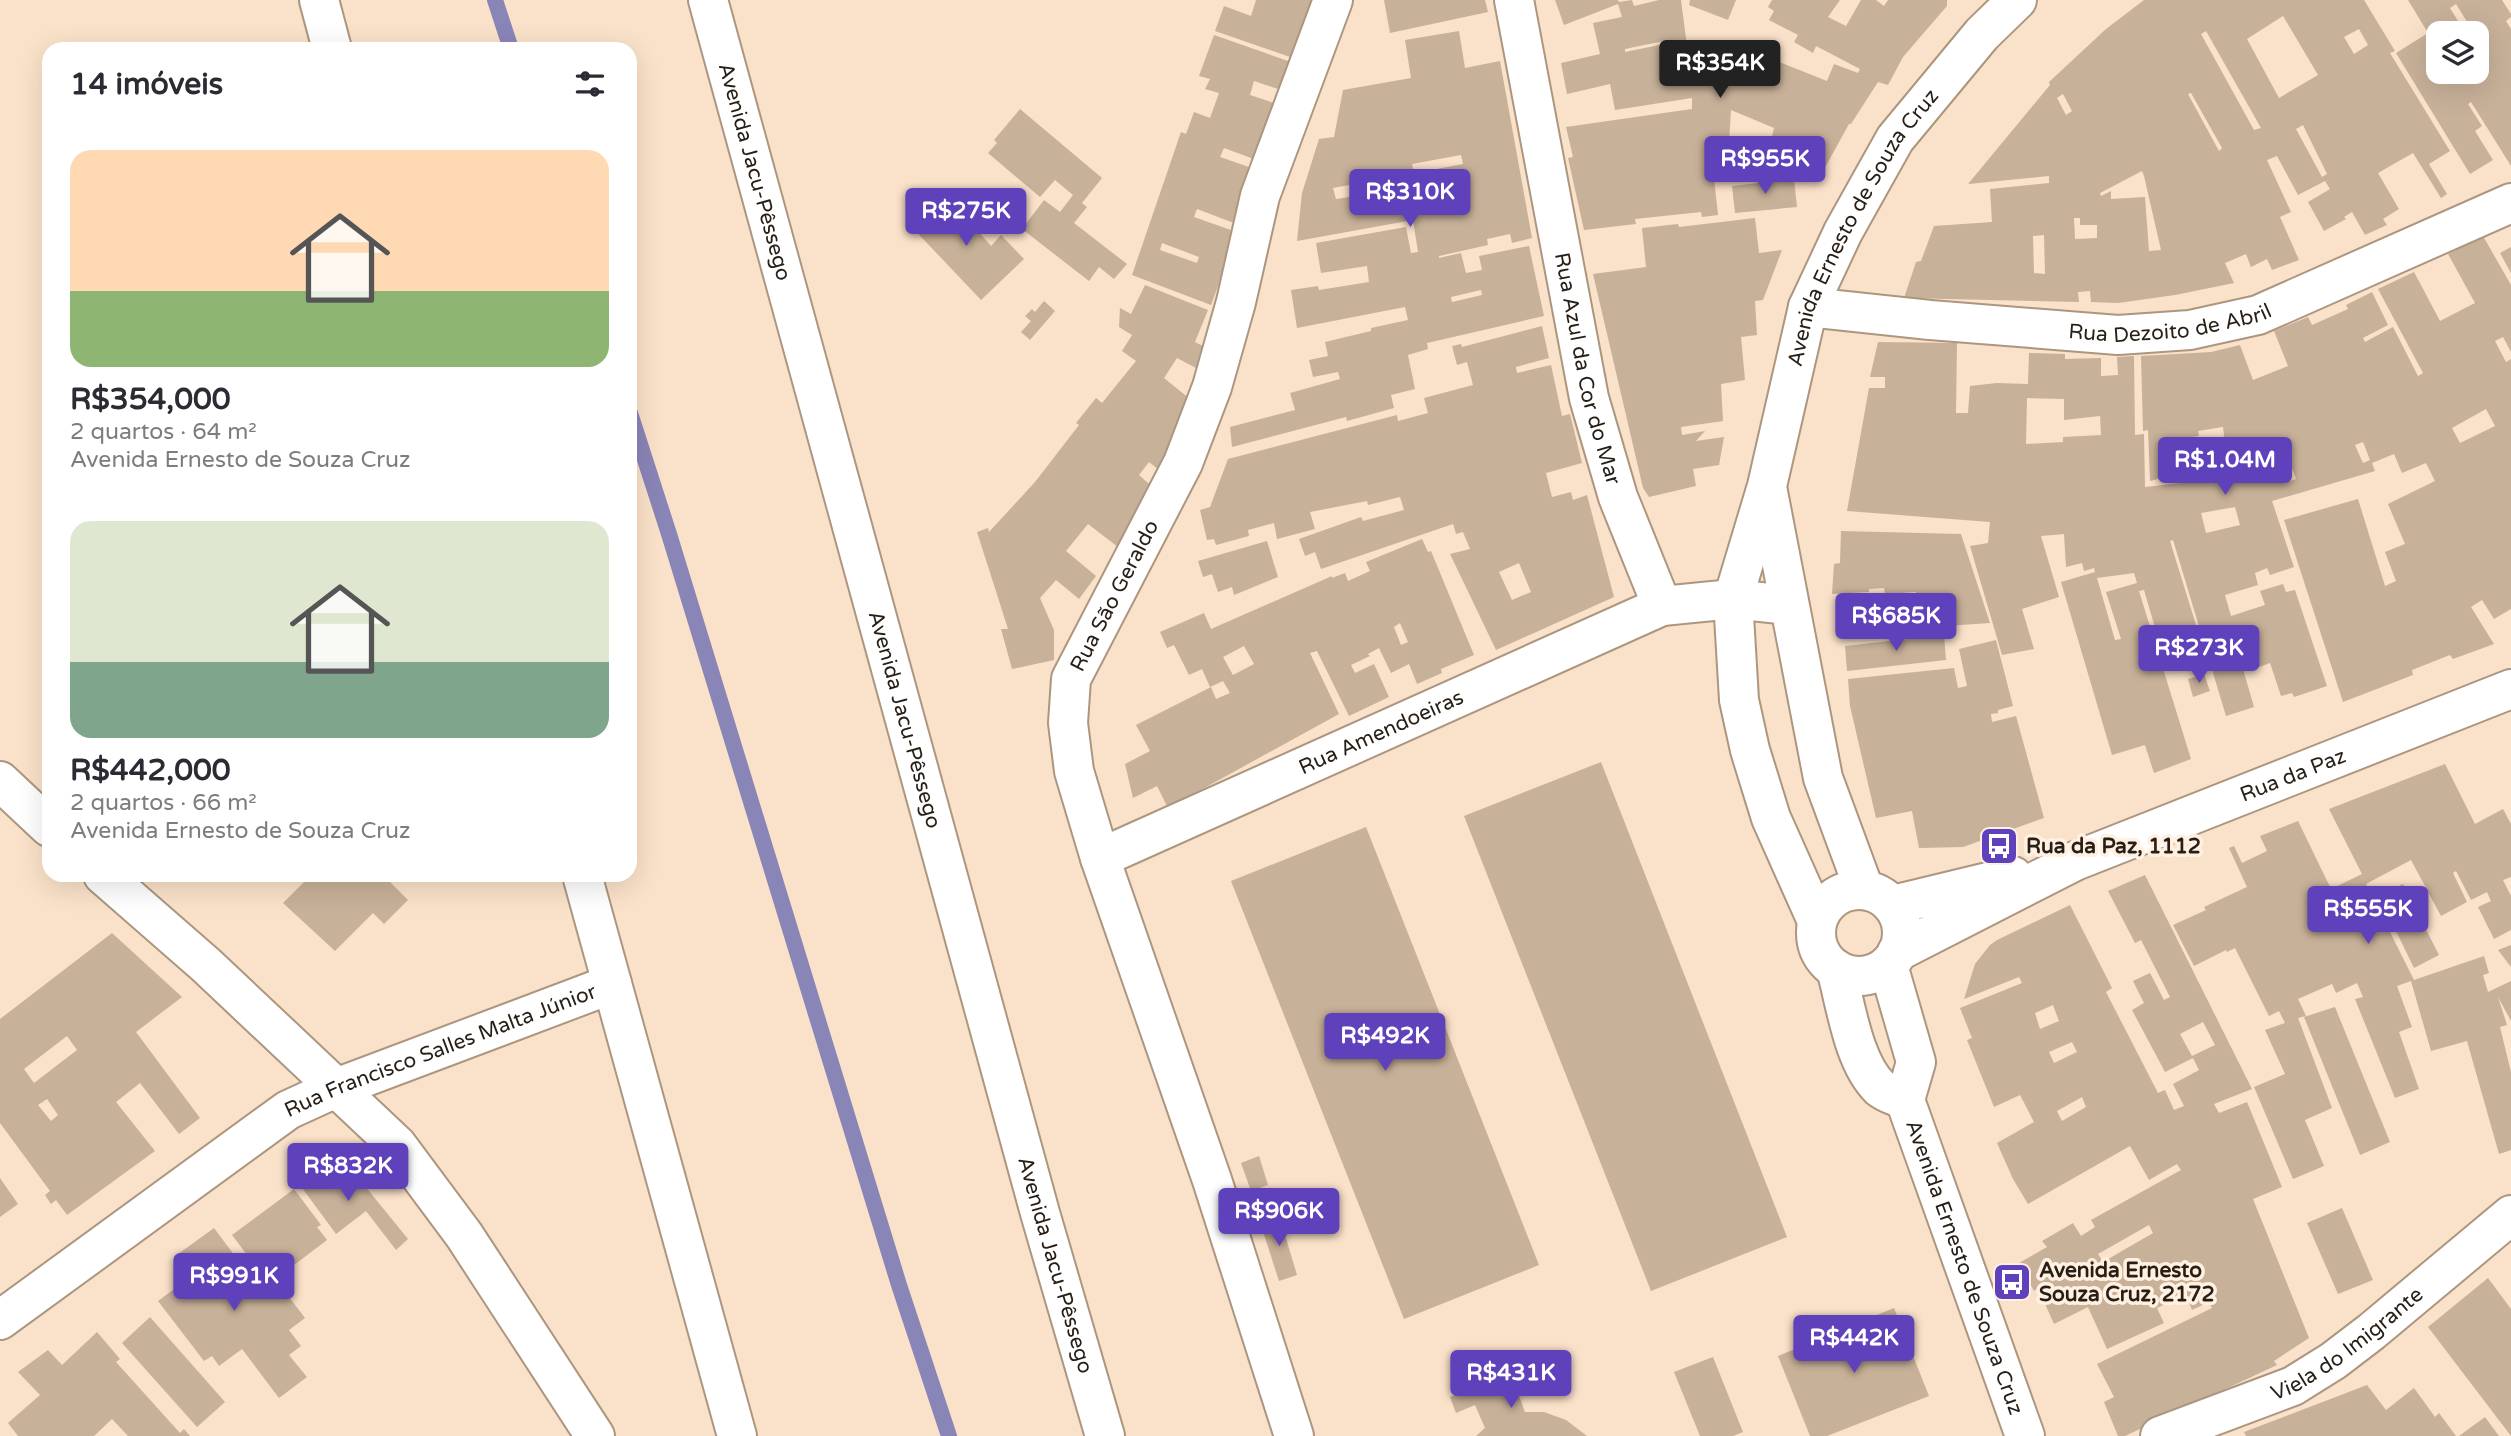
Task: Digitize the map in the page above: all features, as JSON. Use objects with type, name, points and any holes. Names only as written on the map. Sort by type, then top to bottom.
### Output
[{"type":"main road","points":[[318,0],[330,42]]},
{"type":"main road","name":"Avenida Jacu-Pêssego","points":[[708,0],[1040,1213],[1105,1436]]},
{"type":"main road","name":"Rua São Geraldo","points":[[1294,1436],[1212,1180],[1100,858],[1073,771],[1068,723],[1071,679],[1183,463],[1213,387],[1260,196],[1333,0]]},
{"type":"main road","name":"Rua Azul da Cor do Mar","points":[[1514,0],[1589,398],[1618,497],[1662,606]]},
{"type":"main road","name":"Avenida Ernesto de Souza Cruz","points":[[1817,921],[1771,818],[1750,750],[1740,700],[1733,599],[1767,486],[1808,307],[1843,232],[1895,139],[1982,34],[2017,0]]},
{"type":"main road","name":"Rua Dezoito de Abril","points":[[1808,307],[2118,335],[2190,330],[2258,315],[2511,203]]},
{"type":"main road","name":"Avenida Ernesto de Souza Cruz","points":[[1767,486],[1823,778],[1878,897]]},
{"type":"main road","points":[[1662,606],[1733,599],[1789,605]]},
{"type":"main road","name":"Rua Amendoeiras","points":[[1100,858],[1662,606]]},
{"type":"main road","name":"Rua da Paz","points":[[1892,958],[2075,861],[2511,689]]},
{"type":"main road","points":[[0,781],[42,820]]},
{"type":"main road","name":"Rua da Paz","points":[[1878,897],[2075,861]]},
{"type":"main road","points":[[111,882],[206,965],[397,1145],[464,1235],[595,1436]]},
{"type":"main road","points":[[584,882],[737,1436]]},
{"type":"main road","points":[[1844,892],[1878,897],[1900,919],[1902,936],[1892,958],[1871,974],[1853,975],[1836,969],[1818,948],[1817,921],[1827,904],[1844,892]]},
{"type":"main road","name":"Avenida Ernesto de Souza Cruz","points":[[1892,958],[1916,1062],[1905,1100],[2025,1436]]},
{"type":"main road","name":"Avenida Ernesto de Souza Cruz","points":[[1836,969],[1860,1056],[1868,1073],[1882,1090],[1905,1100]]},
{"type":"main road","name":"Rua Francisco Salles Malta Júnior","points":[[0,1320],[288,1111],[336,1088],[612,984]]},
{"type":"main road","name":"Viela do Imigrante","points":[[2160,1436],[2293,1386],[2333,1361],[2511,1215]]},
{"type":"building","points":[[1256,0],[1315,0],[1293,58],[1215,31],[1224,6],[1251,16]]},
{"type":"building","points":[[1384,0],[1485,0],[1488,12],[1390,33]]},
{"type":"building","points":[[1555,0],[1632,0],[1634,6],[1659,0],[1681,0],[1691,77],[1719,81],[1720,68],[1709,66],[1713,42],[1769,58],[1827,81],[1834,64],[1858,73],[1860,69],[1816,46],[1813,53],[1794,42],[1798,35],[1769,20],[1774,11],[1768,7],[1772,0],[1840,0],[1828,17],[1846,26],[1861,0],[1876,0],[1884,6],[1888,0],[1947,0],[1947,6],[1903,57],[1888,85],[1878,82],[1849,124],[1822,173],[1772,178],[1770,168],[1752,169],[1750,144],[1770,145],[1774,128],[1731,110],[1729,143],[1710,141],[1718,215],[1702,217],[1701,212],[1635,219],[1636,224],[1584,230],[1568,158],[1573,157],[1566,127],[1692,109],[1692,98],[1615,110],[1610,84],[1567,94],[1561,63],[1600,54],[1593,23],[1622,17],[1618,4],[1564,25]],"holes":[[[1664,41],[1664,44],[1625,52],[1625,49]]]},
{"type":"building","points":[[1690,0],[1736,0],[1728,20],[1689,5]]},
{"type":"building","points":[[2144,0],[2364,0],[2395,51],[2390,53],[2450,151],[2429,164],[2447,194],[2441,198],[2413,153],[2378,173],[2399,209],[2383,219],[2387,225],[2365,235],[2352,212],[2344,217],[2346,219],[2324,231],[2308,202],[2330,189],[2325,181],[2298,195],[2277,156],[2267,160],[2291,212],[2280,217],[2299,260],[2272,270],[2267,259],[2251,267],[2246,254],[2225,263],[2234,283],[2118,303],[2091,302],[2090,291],[2078,292],[2079,302],[1904,298],[1916,262],[1921,261],[1934,226],[1992,222],[1990,189],[2049,183],[2049,176],[1968,184],[2050,85],[2049,82],[2106,29]],"holes":[[[2283,16],[2318,75],[2279,98],[2247,39]],[[2359,29],[2368,45],[2354,54],[2344,37]],[[2206,31],[2261,128],[2254,130],[2201,34]],[[2191,93],[2222,148],[2219,151],[2188,94]],[[2063,94],[2072,111],[2066,115],[2057,98]],[[2303,125],[2327,174],[2322,177],[2296,129]],[[2142,171],[2161,250],[2149,251],[2145,197],[2111,199],[2111,191],[2101,196],[2100,193]],[[2074,218],[2080,218],[2080,225],[2097,225],[2097,238],[2075,239]],[[2044,235],[2045,274],[2034,273],[2033,236]]]},
{"type":"building","points":[[2408,0],[2502,0],[2511,14],[2506,21],[2511,29],[2511,166],[2471,102],[2468,104],[2482,126],[2475,131],[2493,160],[2470,174],[2396,53],[2426,34],[2426,84],[2489,84],[2489,21],[2467,21],[2456,4],[2450,8],[2458,21],[2426,21],[2426,30]]},
{"type":"building","points":[[1459,31],[1465,68],[1500,61],[1532,238],[1512,243],[1510,234],[1487,239],[1488,245],[1439,258],[1461,253],[1466,273],[1482,270],[1479,256],[1529,246],[1544,316],[1427,343],[1428,349],[1408,355],[1415,389],[1391,395],[1394,408],[1347,421],[1346,417],[1232,447],[1230,427],[1295,410],[1290,393],[1340,379],[1338,372],[1313,377],[1309,360],[1328,356],[1325,342],[1408,320],[1405,307],[1297,328],[1291,290],[1318,286],[1319,290],[1369,282],[1367,266],[1321,273],[1316,243],[1406,227],[1411,253],[1418,252],[1413,220],[1297,241],[1302,193],[1319,139],[1334,137],[1343,90],[1411,78],[1405,40]],"holes":[[[1461,155],[1463,164],[1426,171],[1427,178],[1355,191],[1356,196],[1336,199],[1333,188],[1414,173],[1412,164]],[[1481,290],[1482,295],[1452,302],[1451,297]]]},
{"type":"building","points":[[1214,35],[1291,62],[1281,90],[1254,81],[1250,95],[1274,103],[1259,161],[1224,148],[1220,157],[1252,168],[1234,223],[1197,209],[1194,217],[1245,235],[1225,267],[1211,305],[1132,275],[1181,132],[1186,134],[1194,112],[1210,118],[1219,93],[1205,89],[1210,79],[1199,76]],"holes":[[[1162,243],[1199,257],[1197,263],[1160,250]]]},
{"type":"building","points":[[1020,109],[1102,178],[1082,203],[1087,207],[1074,223],[1127,264],[1114,279],[1099,267],[1089,281],[1022,229],[1044,200],[1060,212],[1073,195],[1055,180],[1040,197],[988,153],[997,143],[994,140]]},
{"type":"building","points":[[1794,179],[1797,207],[1735,213],[1732,186]]},
{"type":"building","points":[[934,198],[952,217],[963,206],[975,219],[972,223],[991,246],[1001,235],[1024,259],[981,300],[908,223]]},
{"type":"building","points":[[1755,218],[1759,253],[1782,250],[1763,300],[1755,301],[1757,335],[1741,337],[1745,380],[1721,384],[1723,421],[1681,427],[1682,435],[1705,431],[1696,441],[1724,437],[1719,465],[1693,469],[1696,486],[1649,497],[1643,488],[1593,274],[1646,267],[1642,228],[1678,224],[1679,227]]},
{"type":"building","points":[[2483,236],[2511,285],[2511,352],[2503,337],[2495,341],[2506,362],[2511,359],[2511,609],[2494,619],[2482,600],[2471,607],[2494,644],[2453,659],[2450,655],[2412,670],[2413,675],[2343,702],[2284,520],[2358,499],[2385,586],[2396,581],[2385,552],[2405,544],[2388,504],[2435,481],[2426,463],[2402,473],[2394,454],[2372,463],[2375,471],[2272,501],[2294,567],[2270,575],[2267,568],[2255,573],[2258,585],[2225,595],[2231,616],[2265,605],[2260,591],[2283,584],[2286,592],[2295,590],[2327,686],[2294,697],[2292,693],[2281,696],[2270,663],[2248,671],[2245,661],[2241,662],[2254,707],[2226,716],[2173,540],[2170,541],[2201,641],[2177,648],[2172,633],[2158,638],[2144,590],[2139,591],[2191,759],[2154,773],[2145,745],[2112,755],[2061,582],[2095,572],[2094,568],[2084,571],[2082,563],[2066,567],[2064,534],[2041,536],[2059,597],[2022,609],[2034,649],[2002,655],[1970,546],[1988,543],[1990,522],[1847,511],[1869,388],[1885,388],[1885,377],[1870,377],[1878,342],[1957,343],[1956,413],[1968,413],[1970,386],[2028,384],[2029,353],[2065,354],[2065,359],[2101,358],[2101,376],[2118,375],[2117,357],[2134,356],[2135,435],[2144,434],[2145,487],[2189,482],[2187,463],[2165,466],[2166,477],[2150,481],[2148,430],[2143,431],[2141,356],[2211,352],[2240,345],[2253,380],[2288,366],[2274,331],[2308,317],[2312,325],[2348,309],[2346,305],[2372,292],[2388,325],[2363,338],[2365,342],[2393,327],[2418,376],[2423,373],[2378,289],[2414,272],[2440,321],[2475,303],[2448,254]],"holes":[[[2027,398],[2064,399],[2064,420],[2100,416],[2101,435],[2063,437],[2063,442],[2026,444]],[[2486,409],[2495,426],[2460,443],[2452,428]],[[2223,427],[2229,473],[2199,476],[2198,462],[2187,463],[2184,438],[2199,436],[2198,431]],[[2363,442],[2370,460],[2363,463],[2355,445]],[[2288,457],[2296,479],[2290,481],[2283,459]],[[2235,507],[2240,525],[2206,533],[2201,513]],[[2134,573],[2137,583],[2106,592],[2121,639],[2115,640],[2097,578]]]},
{"type":"building","points":[[2511,247],[2511,273],[2500,253]]},
{"type":"building","points":[[1145,285],[1208,310],[1195,342],[1207,348],[1196,368],[1177,358],[1164,378],[1200,407],[1164,474],[1149,462],[1139,475],[1157,491],[1118,547],[1088,524],[1066,551],[1096,576],[1079,599],[1056,580],[1040,598],[1054,630],[1054,660],[1012,669],[1001,629],[1008,629],[977,532],[988,528],[989,532],[1035,482],[1079,425],[1076,423],[1096,398],[1102,403],[1136,361],[1122,351],[1132,335],[1119,327],[1120,308],[1131,314]]},
{"type":"building","points":[[1044,301],[1055,311],[1030,340],[1021,332],[1031,321],[1025,316],[1032,309],[1035,312]]},
{"type":"building","points":[[1542,326],[1549,358],[1516,367],[1517,373],[1551,365],[1562,416],[1570,414],[1582,463],[1546,473],[1552,497],[1571,492],[1573,500],[1587,495],[1614,597],[1496,650],[1450,554],[1470,549],[1463,532],[1456,534],[1453,524],[1321,569],[1315,552],[1305,556],[1299,539],[1361,517],[1363,521],[1404,510],[1400,497],[1368,505],[1367,501],[1310,512],[1315,529],[1277,539],[1274,523],[1248,530],[1249,536],[1216,545],[1214,539],[1207,540],[1200,510],[1210,507],[1228,459],[1397,415],[1398,421],[1428,413],[1424,398],[1473,385],[1467,362],[1457,365],[1452,346],[1461,344],[1462,347]],"holes":[[[1519,563],[1531,592],[1512,600],[1499,572]]]},
{"type":"building","points":[[1841,531],[1961,534],[1990,623],[1843,633],[1841,605],[1938,600],[1938,594],[1885,594],[1884,588],[1869,589],[1869,592],[1832,594],[1834,564],[1840,563]]},
{"type":"building","points":[[1422,539],[1428,552],[1431,551],[1474,655],[1441,669],[1442,673],[1417,684],[1409,664],[1391,673],[1379,648],[1368,654],[1370,656],[1351,665],[1355,673],[1374,664],[1389,697],[1349,716],[1317,651],[1310,653],[1339,714],[1168,808],[1157,786],[1133,798],[1125,764],[1150,751],[1136,725],[1211,687],[1216,699],[1230,693],[1223,681],[1210,687],[1202,669],[1189,675],[1174,645],[1167,648],[1160,632],[1204,613],[1211,629],[1332,576],[1345,573],[1348,581],[1370,571],[1366,562]],"holes":[[[1400,623],[1408,642],[1401,645],[1394,627]],[[1244,646],[1254,664],[1233,675],[1223,657]]]},
{"type":"building","points":[[1267,541],[1278,577],[1234,595],[1232,587],[1218,592],[1212,574],[1203,577],[1198,561]]},
{"type":"building","points":[[1944,635],[1946,660],[1847,671],[1845,646]]},
{"type":"building","points":[[1996,640],[2013,706],[1991,714],[1992,722],[2016,716],[2044,818],[1963,847],[1919,848],[1912,811],[1876,818],[1850,706],[1848,679],[1954,668],[1958,688],[1967,686],[1959,649]]},
{"type":"building","points":[[2204,674],[2210,691],[2193,697],[2188,679]]},
{"type":"building","points":[[1601,762],[1787,1237],[1651,1291],[1464,816]]},
{"type":"building","points":[[2445,764],[2475,824],[2503,809],[2511,824],[2511,877],[2503,880],[2511,896],[2511,930],[2494,939],[2478,907],[2491,901],[2487,892],[2471,900],[2456,871],[2453,873],[2467,902],[2441,916],[2411,860],[2366,884],[2414,980],[2484,956],[2489,973],[2483,975],[2488,992],[2511,981],[2511,1021],[2498,997],[2507,1025],[2500,1027],[2511,1072],[2511,1150],[2499,1154],[2467,1041],[2431,1051],[2411,981],[2397,986],[2412,1027],[2399,1032],[2419,1089],[2395,1098],[2355,999],[2363,997],[2357,983],[2336,993],[2332,984],[2298,999],[2306,1016],[2298,1018],[2332,1108],[2305,1120],[2324,1166],[2293,1179],[2254,1087],[2285,1074],[2265,1030],[2285,1023],[2279,1011],[2269,1016],[2235,948],[2194,966],[2173,925],[2247,887],[2229,848],[2234,846],[2242,863],[2267,851],[2260,836],[2298,821],[2331,889],[2362,874],[2329,809]]},
{"type":"building","points":[[1366,827],[1539,1265],[1404,1319],[1231,881]]},
{"type":"building","points":[[2145,875],[2252,1089],[2214,1104],[2219,1113],[2247,1102],[2282,1187],[2253,1199],[2309,1338],[2274,1361],[2277,1365],[2125,1436],[2118,1436],[2104,1402],[2114,1397],[2097,1364],[2212,1308],[2209,1302],[2192,1310],[2186,1295],[2157,1308],[2164,1323],[2107,1349],[2088,1307],[2054,1324],[2038,1288],[2034,1291],[2019,1263],[2047,1247],[2042,1241],[2073,1223],[2081,1236],[2095,1227],[2091,1220],[2181,1170],[2177,1164],[2149,1180],[2130,1146],[2028,1204],[1997,1143],[2034,1122],[2020,1095],[1994,1107],[1967,1040],[1972,1038],[1960,1008],[2022,983],[2019,977],[1964,999],[1975,964],[1990,945],[2070,905],[2112,988],[2106,992],[2158,1093],[2165,1090],[2174,1110],[2184,1106],[2173,1084],[2199,1070],[2193,1058],[2165,1072],[2132,1010],[2144,1003],[2133,981],[2150,973],[2164,1000],[2170,997],[2141,940],[2135,943],[2108,891]],"holes":[[[2053,1005],[2059,1021],[2040,1029],[2035,1013]],[[2203,1022],[2215,1045],[2192,1056],[2193,1058],[2180,1034]],[[2072,1042],[2077,1052],[2054,1063],[2049,1052]],[[2082,1097],[2086,1107],[2062,1121],[2057,1111]],[[2149,1225],[2153,1233],[2103,1262],[2098,1254]]]},
{"type":"building","points":[[304,882],[390,882],[408,900],[384,924],[373,913],[335,951],[283,903]]},
{"type":"building","points":[[2403,884],[2439,955],[2414,968],[2379,896]]},
{"type":"building","points":[[112,933],[182,997],[136,1032],[200,1118],[179,1134],[140,1083],[116,1102],[155,1151],[67,1215],[56,1200],[51,1204],[45,1195],[50,1191],[0,1123],[0,1019]],"holes":[[[67,1036],[77,1050],[34,1083],[24,1069]],[[47,1099],[58,1115],[51,1121],[38,1105]]]},
{"type":"building","points":[[2511,945],[2511,967],[2498,950]]},
{"type":"building","points":[[2335,1007],[2390,1142],[2360,1155],[2304,1017]]},
{"type":"building","points":[[1259,1156],[1268,1185],[1251,1191],[1241,1163]]},
{"type":"building","points":[[306,1174],[356,1175],[408,1239],[396,1250],[366,1211],[336,1234],[294,1177]]},
{"type":"building","points":[[0,1178],[18,1204],[0,1217]]},
{"type":"building","points":[[294,1189],[321,1225],[317,1227],[327,1240],[269,1284],[232,1235]]},
{"type":"building","points":[[2342,1208],[2373,1280],[2338,1294],[2307,1223]]},
{"type":"building","points":[[1279,1215],[1297,1275],[1279,1281],[1260,1222]]},
{"type":"building","points":[[214,1228],[261,1291],[264,1289],[267,1294],[279,1284],[305,1318],[289,1330],[301,1346],[289,1355],[307,1377],[279,1398],[242,1349],[219,1366],[212,1356],[204,1361],[158,1301],[189,1278],[174,1257]]},
{"type":"building","points":[[2488,1278],[2511,1309],[2511,1436],[2428,1327]]},
{"type":"building","points":[[1894,1308],[1929,1396],[1827,1436],[1810,1436],[1778,1356]]},
{"type":"building","points":[[150,1317],[225,1402],[197,1427],[122,1343]]},
{"type":"building","points":[[97,1332],[120,1359],[116,1362],[180,1433],[184,1429],[190,1436],[128,1436],[112,1419],[94,1436],[18,1436],[8,1423],[40,1395],[18,1372],[48,1350],[62,1365]]},
{"type":"building","points":[[1713,1357],[1743,1432],[1733,1436],[1700,1436],[1674,1372]]},
{"type":"building","points":[[1530,1366],[1536,1381],[1516,1388],[1525,1412],[1544,1412],[1566,1420],[1587,1436],[1476,1436],[1485,1428],[1475,1405],[1456,1413],[1450,1397]]},
{"type":"building","points":[[2367,1385],[2386,1410],[2414,1388],[2435,1417],[2439,1413],[2456,1436],[2246,1436],[2244,1432]]},
{"type":"building","points":[[2485,1417],[2499,1436],[2459,1436]]},
{"type":"waterway","points":[[495,0],[509,42]]},
{"type":"waterway","points":[[637,435],[899,1285],[949,1436]]},
{"type":"place","name":"Rua da Paz, 1112","points":[[1999,846]]},
{"type":"place","name":"Avenida Ernesto Souza Cruz, 2172","points":[[2012,1282]]}]
